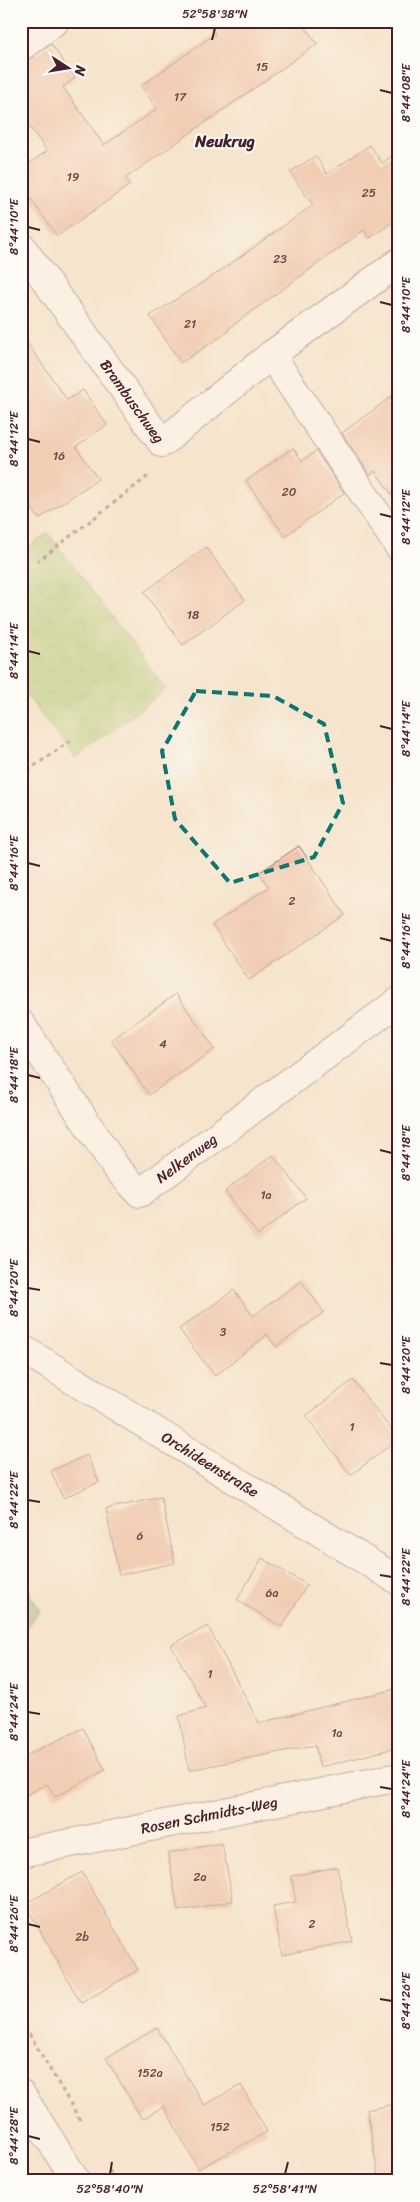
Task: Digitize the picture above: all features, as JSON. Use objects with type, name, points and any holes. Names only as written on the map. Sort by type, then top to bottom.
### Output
[{"type":"street","points":[[21,47],[55,21]]},
{"type":"street","name":"Brambuschweg","points":[[21,246],[162,443],[271,356],[399,262]]},
{"type":"street","points":[[271,356],[399,547]]},
{"type":"street","name":"Nelkenweg","points":[[21,1024],[117,1169],[140,1193],[399,1002]]},
{"type":"street","name":"Orchideenstraße","points":[[21,1348],[399,1581]]},
{"type":"street","name":"Rosen Schmidts-Weg","points":[[21,1853],[399,1777]]},
{"type":"street","points":[[21,2094],[76,2181]]},
{"type":"path","points":[[37,562],[151,475],[162,443]]},
{"type":"path","points":[[21,775],[72,740]]},
{"type":"path","points":[[21,2020],[81,2122]]},
{"type":"path","points":[[106,2164],[115,2181]]},
{"type":"highlighted area","points":[[196,691],[273,696],[324,724],[343,803],[314,857],[230,883],[175,819],[162,751]]},
{"type":"green space","points":[[48,533],[166,689],[76,759],[21,688],[21,553]]},
{"type":"green space","points":[[21,1574],[40,1611],[21,1634]]},
{"type":"building","points":[[206,21],[301,21],[317,44],[126,178],[130,185],[57,236],[21,185],[21,169],[47,151],[21,115],[21,65],[51,44],[75,78],[63,87],[104,145],[157,109],[141,86],[215,34]]},
{"type":"building","points":[[370,145],[382,163],[399,151],[399,218],[370,238],[364,230],[228,329],[229,331],[181,363],[150,316],[216,274],[313,205],[290,172],[316,156],[327,174]]},
{"type":"building","points":[[21,334],[67,400],[83,390],[107,425],[76,447],[98,479],[39,519],[21,492]]},
{"type":"building","points":[[399,391],[399,504],[375,471],[370,475],[342,433]]},
{"type":"building","points":[[293,448],[302,461],[316,451],[344,493],[285,536],[246,481]]},
{"type":"building","points":[[206,547],[245,600],[183,645],[144,592]]},
{"type":"building","points":[[299,846],[345,915],[249,980],[212,925],[269,887],[259,873]]},
{"type":"building","points":[[176,994],[215,1049],[149,1095],[111,1040]]},
{"type":"building","points":[[273,1155],[306,1198],[258,1235],[225,1191]]},
{"type":"building","points":[[301,1281],[324,1312],[276,1347],[266,1333],[267,1335],[215,1376],[179,1329],[234,1290],[253,1316]]},
{"type":"building","points":[[353,1380],[398,1439],[351,1475],[306,1416]]},
{"type":"building","points":[[87,1455],[99,1482],[63,1498],[51,1471]]},
{"type":"building","points":[[161,1497],[175,1563],[119,1575],[106,1509]]},
{"type":"building","points":[[262,1558],[307,1585],[282,1627],[237,1600]]},
{"type":"building","points":[[208,1626],[259,1723],[399,1688],[399,1747],[320,1767],[315,1745],[189,1770],[179,1716],[206,1708],[171,1645]]},
{"type":"building","points":[[83,1728],[105,1770],[55,1797],[47,1784],[21,1798],[21,1758]]},
{"type":"building","points":[[222,1843],[233,1901],[178,1911],[168,1853]]},
{"type":"building","points":[[337,1867],[352,1941],[282,1955],[273,1906],[296,1902],[291,1876]]},
{"type":"building","points":[[82,1872],[138,1970],[81,2003],[25,1904]]},
{"type":"building","points":[[157,2028],[204,2105],[241,2085],[267,2132],[198,2169],[164,2106],[142,2119],[106,2058]]},
{"type":"building","points":[[399,2103],[399,2181],[379,2181],[367,2110]]},
{"type":"district","name":"Neukrug","points":[[225,141]]}]
